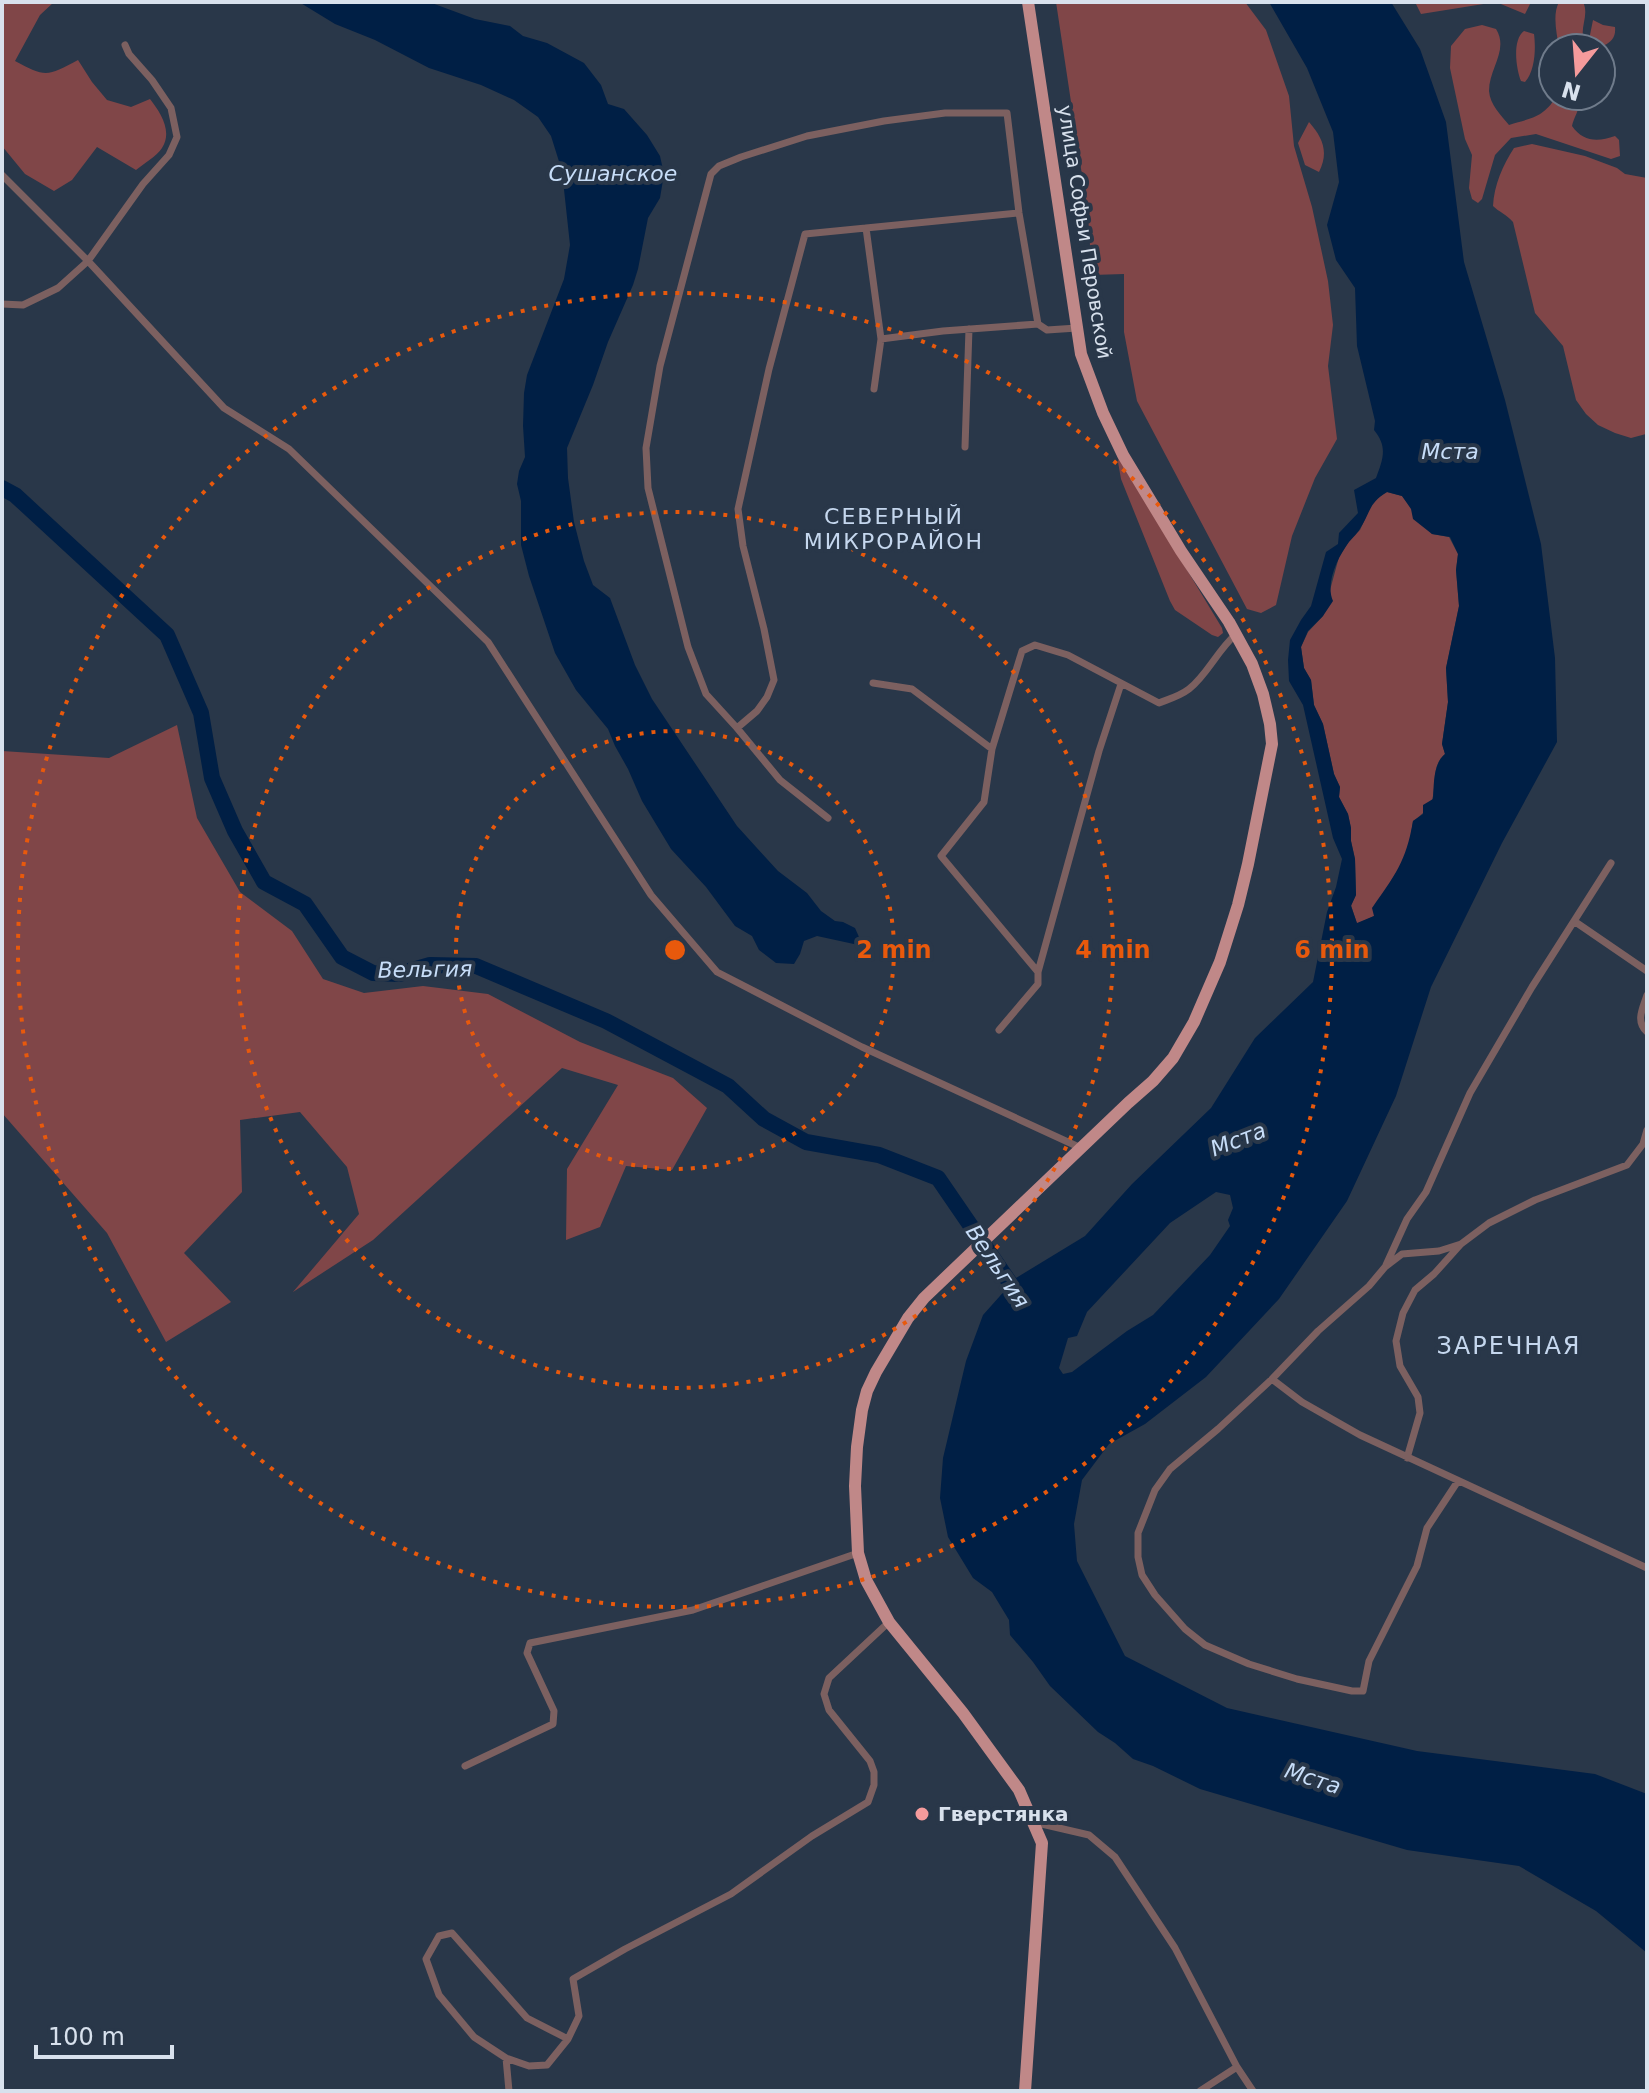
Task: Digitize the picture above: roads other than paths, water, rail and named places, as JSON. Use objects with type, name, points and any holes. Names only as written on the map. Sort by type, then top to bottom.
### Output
[{"type":"main road","name":"улица Софьи Перовской","points":[[1025,2091],[1042,1843],[1019,1790],[963,1713],[889,1622],[866,1580],[858,1553],[855,1486],[862,1410],[876,1372],[908,1318],[936,1286],[1153,1081],[1173,1058],[1194,1022],[1220,962],[1238,905],[1262,803],[1272,744],[1263,694],[1252,664],[1123,455],[1081,354],[1028,2]]},
{"type":"street","points":[[2,304],[23,305],[58,288],[88,261],[143,184],[169,155],[177,137],[171,108],[125,45]]},
{"type":"street","points":[[828,818],[780,780],[706,694],[688,647],[648,488],[646,448],[660,366],[711,174],[719,166],[741,157],[807,136],[945,113],[1007,113],[1019,213],[1038,324]]},
{"type":"street","points":[[2,175],[88,261],[224,408],[289,449],[488,642],[651,895],[717,972],[862,1047],[1081,1148]]},
{"type":"street","points":[[737,728],[757,711],[774,680],[738,512],[769,369],[805,234],[1019,213]]},
{"type":"street","points":[[866,228],[881,339],[874,389]]},
{"type":"street","points":[[881,339],[1038,324],[1047,330],[1077,328]]},
{"type":"street","points":[[965,447],[969,329]]},
{"type":"street","points":[[1038,972],[941,856],[984,802],[992,749],[1022,651],[1035,645],[1068,655],[1159,703],[1190,689],[1223,646],[1232,628]]},
{"type":"street","points":[[873,683],[912,689],[992,749]]},
{"type":"street","points":[[999,1030],[1038,984],[1038,972],[1099,751],[1121,684]]},
{"type":"street","points":[[1385,1267],[1407,1219],[1426,1192],[1470,1093],[1611,863]]},
{"type":"street","points":[[1574,921],[1647,971]]},
{"type":"street","points":[[1647,995],[1640,1015],[1647,1032]]},
{"type":"street","points":[[1407,1458],[1420,1413],[1418,1397],[1400,1366],[1396,1341],[1403,1313],[1415,1290],[1461,1244],[1489,1223],[1535,1200],[1627,1165],[1643,1144],[1647,1130]]},
{"type":"street","points":[[1458,1481],[1427,1528],[1417,1566],[1369,1661],[1363,1691],[1297,1679],[1249,1664],[1205,1645],[1185,1629],[1142,1575],[1138,1533],[1155,1490],[1170,1469],[1272,1379],[1385,1267],[1402,1254],[1439,1251],[1461,1244]]},
{"type":"street","points":[[1272,1379],[1360,1435],[1647,1568]]},
{"type":"street","points":[[465,1766],[553,1724],[554,1711],[527,1653],[530,1643],[693,1610],[858,1553]]},
{"type":"street","points":[[568,2039],[527,2018],[452,1933],[439,1936],[426,1959],[439,1995],[474,2037],[506,2058],[529,2066],[547,2065],[568,2039],[579,2016],[573,1979],[731,1894],[812,1836],[868,1802],[874,1785],[870,1761],[829,1710],[824,1694],[829,1678],[889,1622]]},
{"type":"street","points":[[1033,1822],[1089,1835],[1115,1857],[1175,1948],[1237,2067],[1253,2091]]},
{"type":"street","points":[[506,2058],[509,2091]]},
{"type":"street","points":[[1200,2091],[1237,2067]]},
{"type":"water","name":"Сушанское","points":[[299,2],[429,2],[475,19],[510,26],[523,36],[547,43],[584,63],[601,85],[608,104],[624,109],[647,135],[660,156],[664,174],[660,198],[648,218],[633,285],[567,448],[574,522],[584,561],[593,585],[610,598],[635,665],[652,699],[737,826],[778,871],[807,893],[821,911],[835,921],[855,928],[863,946],[817,936],[804,941],[794,964],[776,963],[759,950],[752,936],[735,926],[706,887],[671,849],[642,801],[608,729],[576,690],[555,653],[521,545],[521,501],[517,484],[525,457],[523,426],[527,375],[564,279],[570,245],[562,171],[551,136],[538,117],[514,100],[481,85],[429,68],[375,40],[335,24]]},
{"type":"water","name":"Мста","points":[[1269,2],[1391,2],[1420,49],[1446,122],[1464,262],[1505,400],[1541,544],[1555,658],[1557,742],[1502,843],[1431,987],[1396,1096],[1347,1201],[1279,1299],[1206,1377],[1145,1424],[1109,1444],[1082,1480],[1074,1524],[1077,1561],[1125,1656],[1227,1708],[1417,1751],[1595,1774],[1647,1794],[1647,1953],[1596,1911],[1519,1866],[1407,1850],[1200,1789],[1133,1759],[1098,1732],[1050,1686],[1010,1635],[1009,1620],[992,1592],[973,1578],[948,1537],[940,1498],[943,1458],[966,1361],[983,1315],[1016,1278],[1085,1236],[1132,1184],[1211,1108],[1255,1038],[1313,982],[1327,912],[1342,859],[1333,838],[1303,705],[1289,681],[1290,640],[1311,606],[1326,552],[1338,544],[1339,533],[1358,513],[1354,490],[1376,478],[1383,453],[1374,430],[1375,421],[1357,346],[1355,288],[1336,260],[1327,225],[1339,182],[1333,132],[1307,68]],"holes":[[[1387,492],[1402,496],[1411,509],[1413,519],[1432,534],[1450,537],[1458,554],[1459,606],[1446,668],[1448,702],[1442,744],[1445,754],[1436,769],[1433,799],[1423,805],[1423,814],[1413,821],[1398,868],[1372,908],[1374,916],[1357,923],[1351,906],[1356,895],[1351,828],[1339,797],[1340,787],[1334,774],[1323,724],[1314,705],[1311,680],[1304,668],[1301,647],[1308,631],[1333,601],[1332,578],[1341,555],[1374,504]],[[1216,1192],[1230,1195],[1233,1208],[1228,1220],[1230,1226],[1210,1255],[1153,1315],[1072,1372],[1063,1374],[1059,1368],[1068,1338],[1077,1336],[1087,1312],[1170,1223]]]},
{"type":"waterway","name":"Вельгия","points":[[2,488],[15,495],[167,635],[201,713],[212,778],[235,831],[264,882],[305,904],[342,957],[373,973],[399,974],[430,965],[476,966],[606,1021],[728,1086],[764,1119],[806,1142],[879,1155],[938,1178],[1023,1302]]},
{"type":"place","name":"Гверстянка","points":[[922,1814]]},
{"type":"district","name":"СЕВЕРНЫЙ МИКРОРАЙОН","points":[[894,528]]},
{"type":"district","name":"ЗАРЕЧНАЯ","points":[[1509,1346]]}]
